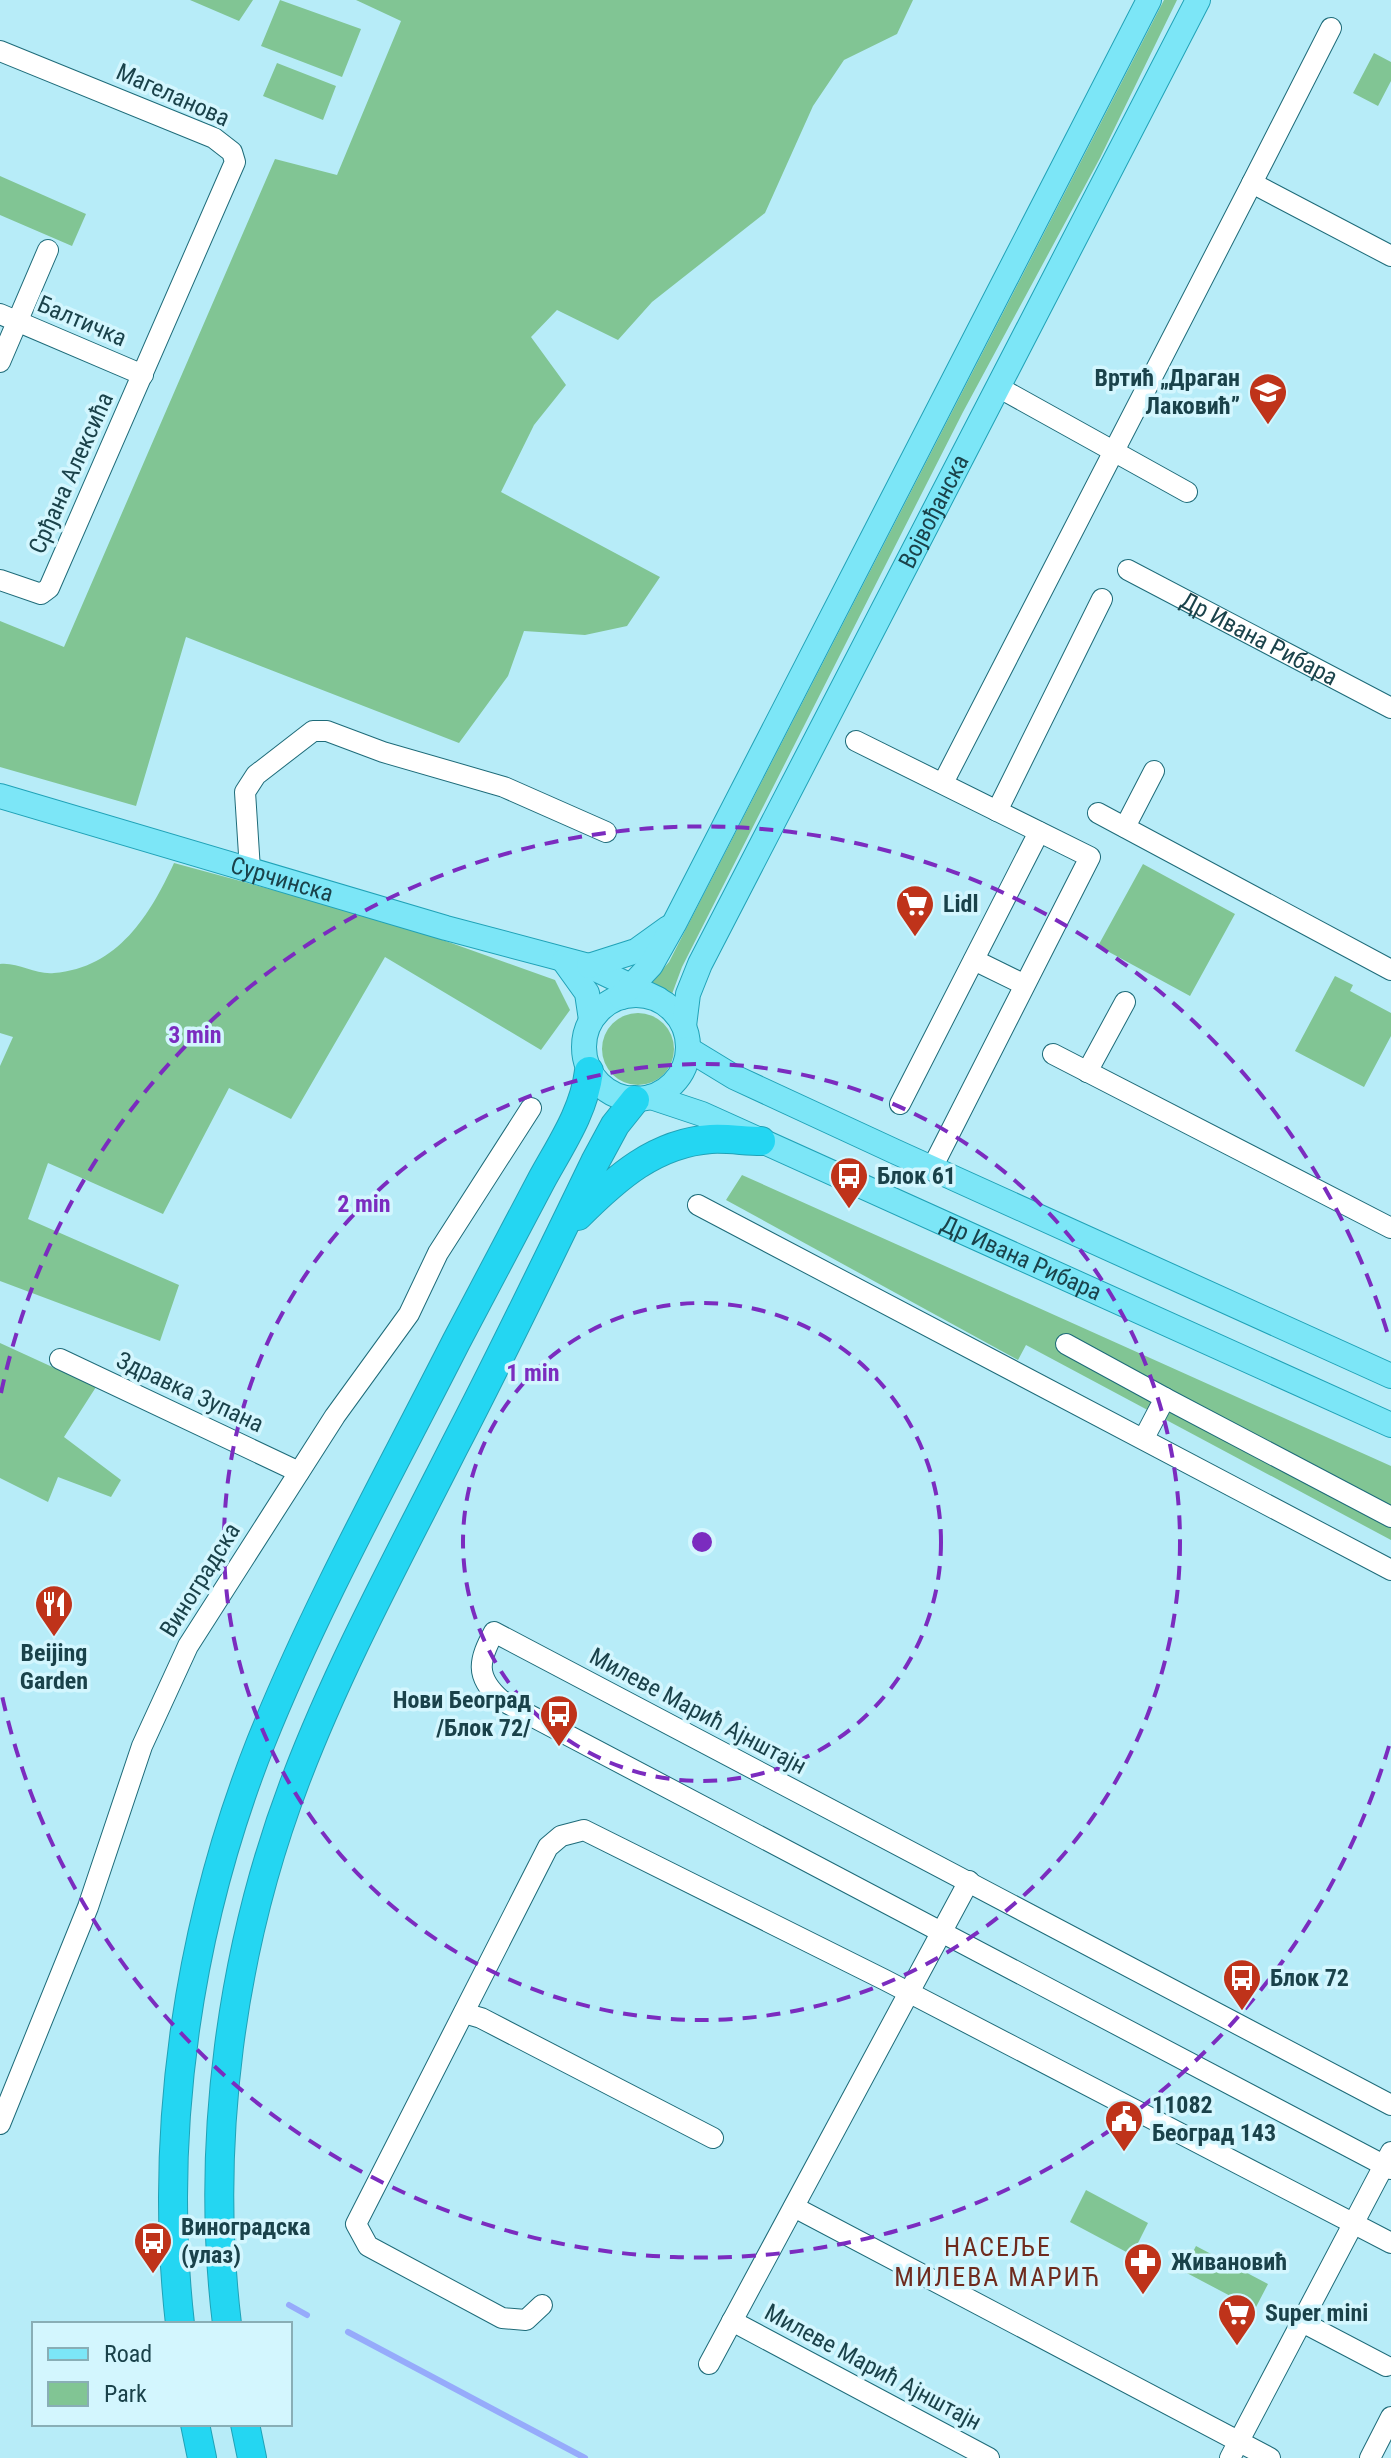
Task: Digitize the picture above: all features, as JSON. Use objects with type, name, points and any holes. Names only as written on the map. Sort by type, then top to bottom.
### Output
[{"type":"highway","points":[[180,2322],[173,2182],[179,2073],[193,1977],[220,1864],[260,1745],[288,1677],[463,1329],[580,1110],[589,1071]]},
{"type":"highway","points":[[227,2322],[220,2248],[224,2110],[238,1990],[263,1880],[295,1782],[346,1662],[615,1125],[643,1098]]},
{"type":"highway","points":[[561,1233],[608,1186],[667,1148],[713,1139],[761,1141]]},
{"type":"highway","points":[[195,2426],[202,2458]]},
{"type":"highway","points":[[245,2426],[252,2458]]},
{"type":"main road","name":"Војвођанска","points":[[627,991],[657,954],[674,924],[1149,0]]},
{"type":"main road","name":"Војвођанска","points":[[686,1038],[688,994],[700,964],[1198,0]]},
{"type":"main road","name":"Сурчинска","points":[[0,796],[589,966],[627,991],[658,999],[675,1013],[686,1038]]},
{"type":"main road","points":[[589,966],[636,951],[674,924]]},
{"type":"main road","points":[[564,961],[587,993],[591,1020],[584,1046],[589,1071],[609,1092],[643,1098],[677,1079],[686,1038]]},
{"type":"main road","points":[[591,1020],[627,991]]},
{"type":"main road","name":"Др Ивана Рибара","points":[[686,1038],[734,1077],[1391,1376]]},
{"type":"main road","name":"Др Ивана Рибара","points":[[643,1098],[673,1102],[1391,1425]]},
{"type":"street","points":[[943,783],[1331,28]]},
{"type":"street","name":"Магеланова","points":[[0,51],[214,138],[232,152],[235,162],[229,183],[143,375]]},
{"type":"street","points":[[1252,183],[1391,256]]},
{"type":"street","points":[[0,362],[8,318],[48,250]]},
{"type":"street","name":"Балтичка","points":[[8,318],[143,375]]},
{"type":"street","name":"Срђана Алексића","points":[[0,580],[41,594],[49,588],[143,375]]},
{"type":"street","points":[[998,387],[1187,492]]},
{"type":"street","name":"Др Ивана Рибара","points":[[1128,570],[1391,708]]},
{"type":"street","points":[[997,811],[1102,599]]},
{"type":"street","points":[[250,870],[245,792],[256,775],[313,731],[327,731],[383,752],[504,787],[606,832]]},
{"type":"street","points":[[856,741],[1090,857],[932,1168]]},
{"type":"street","points":[[1125,827],[1154,771]]},
{"type":"street","points":[[1098,813],[1391,970]]},
{"type":"street","points":[[900,1104],[1039,832]]},
{"type":"street","points":[[974,960],[1023,984]]},
{"type":"street","points":[[1087,1072],[1125,1002]]},
{"type":"street","points":[[1053,1054],[1391,1228]]},
{"type":"street","name":"Виноградска","points":[[0,2124],[5,2098],[88,1907],[142,1746],[169,1682],[188,1646],[299,1472],[409,1314],[438,1253],[531,1108]]},
{"type":"street","points":[[698,1205],[1391,1570]]},
{"type":"street","points":[[1066,1344],[1391,1517]]},
{"type":"street","name":"Здравка Зупана","points":[[60,1359],[299,1472]]},
{"type":"street","points":[[1144,1438],[1165,1398]]},
{"type":"street","name":"Милеве Марић Ајнштајн","points":[[1234,2450],[1389,2162],[942,1934],[501,1700],[481,1676],[480,1658],[494,1632],[1391,2105]]},
{"type":"street","points":[[542,2305],[526,2320],[502,2318],[368,2246],[356,2224],[548,1847],[561,1836],[584,1830],[910,1993],[1391,2243]]},
{"type":"street","points":[[942,1934],[969,1881]]},
{"type":"street","name":"Милеве Марић Ајнштајн","points":[[709,2364],[942,1934]]},
{"type":"street","points":[[464,2013],[481,2018],[713,2138]]},
{"type":"street","points":[[794,2207],[1234,2450],[1270,2458]]},
{"type":"street","name":"Милеве Марић Ајнштајн","points":[[732,2321],[989,2458]]},
{"type":"street","points":[[1302,2322],[1386,2366]]},
{"type":"street","points":[[1370,2458],[1391,2417]]},
{"type":"green space","points":[[190,0],[253,0],[239,21]]},
{"type":"green space","points":[[280,0],[361,29],[342,77],[261,46]]},
{"type":"green space","points":[[356,0],[913,0],[897,34],[844,60],[813,106],[765,213],[652,302],[618,340],[557,310],[531,337],[566,385],[534,425],[501,492],[660,577],[627,626],[585,635],[524,631],[508,676],[459,743],[186,637],[136,806],[0,767],[0,621],[64,647],[275,159],[337,175],[401,21]]},
{"type":"green space","points":[[1164,0],[1177,0],[1100,158],[963,412],[682,967],[672,994],[651,983],[669,962]]},
{"type":"green space","points":[[1374,53],[1391,62],[1391,81],[1378,106],[1353,93]]},
{"type":"green space","points":[[277,63],[336,86],[323,120],[263,96]]},
{"type":"green space","points":[[0,176],[86,214],[72,246],[0,215]]},
{"type":"green space","points":[[174,863],[398,924],[555,980],[570,1010],[541,1050],[385,957],[291,1119],[229,1088],[163,1214],[48,1163],[28,1219],[179,1285],[160,1341],[0,1281],[0,1066],[13,1037],[0,1033],[0,964],[54,973],[77,969],[96,961],[129,936],[154,901]]},
{"type":"green space","points":[[1143,864],[1235,914],[1190,996],[1098,946]]},
{"type":"green space","points":[[1335,976],[1353,985],[1350,991],[1391,1013],[1391,1036],[1364,1087],[1295,1051]]},
{"type":"green space","points":[[638,1013],[664,1023],[674,1049],[664,1075],[638,1085],[612,1075],[602,1049],[612,1023]]},
{"type":"green space","points":[[742,1175],[1391,1466],[1391,1540],[1026,1345],[1018,1360],[726,1200]]},
{"type":"green space","points":[[0,1343],[96,1387],[64,1437],[121,1480],[111,1497],[58,1477],[48,1502],[0,1478]]},
{"type":"green space","points":[[1086,2190],[1148,2223],[1132,2255],[1070,2222]]},
{"type":"green space","points":[[1196,2246],[1268,2284],[1255,2309],[1183,2271]]},
{"type":"waterway","points":[[289,2305],[307,2315]]},
{"type":"waterway","points":[[348,2332],[585,2458]]},
{"type":"place","name":"Вртић „Драган Лаковић”","points":[[1268,426]]},
{"type":"place","name":"Lidl","points":[[915,938]]},
{"type":"place","name":"Блок 61","points":[[849,1210]]},
{"type":"place","name":"Beijing Garden","points":[[54,1638]]},
{"type":"place","name":"Нови Београд /Блок 72/","points":[[559,1748]]},
{"type":"place","name":"Блок 72","points":[[1242,2012]]},
{"type":"place","name":"11082 Београд 143","points":[[1124,2153]]},
{"type":"place","name":"Виноградска (улаз)","points":[[153,2275]]},
{"type":"place","name":"Живановић","points":[[1143,2296]]},
{"type":"place","name":"Super mini","points":[[1237,2347]]},
{"type":"district","name":"НАСЕЉЕ МИЛЕВА МАРИЋ","points":[[998,2262]]}]
